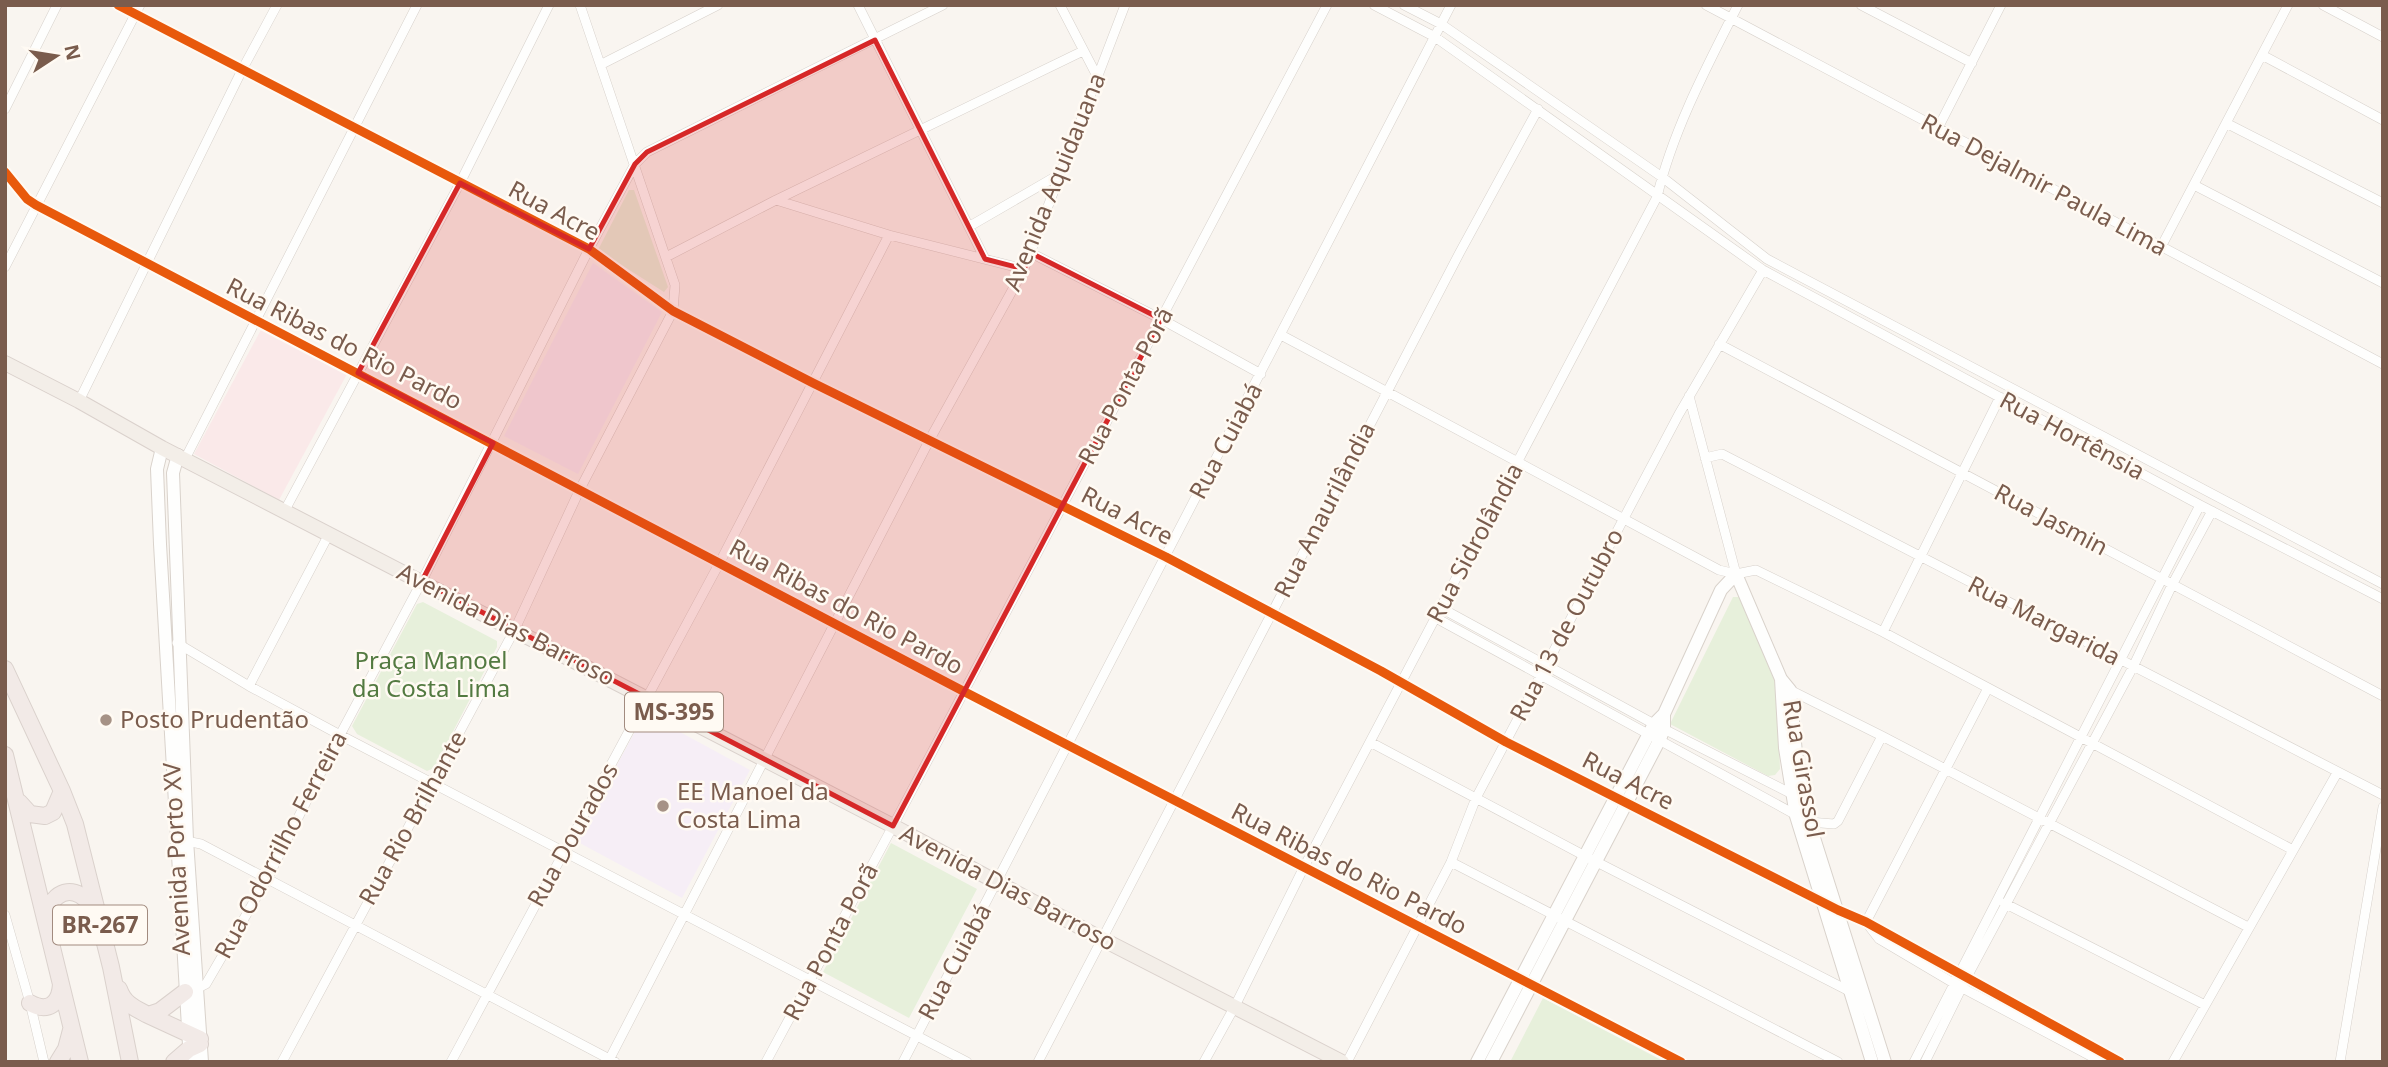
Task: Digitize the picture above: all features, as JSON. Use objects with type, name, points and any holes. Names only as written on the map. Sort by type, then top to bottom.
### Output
[{"type":"highway","name":"BR-267","points":[[5,669],[62,791],[86,860],[130,1062]]},
{"type":"highway","name":"BR-267","points":[[5,755],[80,1062]]},
{"type":"highway","points":[[17,798],[23,810],[45,816],[53,812],[62,791]]},
{"type":"highway","points":[[46,921],[52,900],[66,893],[81,896],[97,911]]},
{"type":"highway","points":[[111,967],[122,998],[128,1005],[148,1015],[193,1046],[174,1062]]},
{"type":"highway","points":[[30,1003],[47,1008],[55,1003],[61,982]]},
{"type":"highway","points":[[148,1015],[160,1011],[191,991]]},
{"type":"highway","points":[[58,1062],[66,1049],[72,1027]]},
{"type":"main road","name":"Avenida Dias Barroso","points":[[5,363],[893,826],[1102,939],[1342,1062]]},
{"type":"street","points":[[5,110],[57,5]]},
{"type":"street","name":"Rua Acre","points":[[118,5],[137,10],[242,70],[589,249],[673,311],[1166,557],[1506,742],[1866,922],[2120,1062]]},
{"type":"street","points":[[79,401],[276,5]]},
{"type":"street","points":[[182,457],[256,320],[352,127],[417,5]]},
{"type":"street","points":[[285,510],[460,183],[549,5]]},
{"type":"street","points":[[580,5],[666,257],[674,285],[673,311]]},
{"type":"street","points":[[601,64],[718,5]]},
{"type":"street","points":[[858,5],[985,259]]},
{"type":"street","points":[[635,164],[647,152],[943,5]]},
{"type":"street","points":[[1060,5],[1098,78]]},
{"type":"street","name":"Avenida Aquidauana","points":[[611,1061],[930,439],[1024,270],[1125,5]]},
{"type":"street","name":"Rua Ponta Porã","points":[[766,1062],[1326,5]]},
{"type":"street","name":"Rua Hortênsia","points":[[1374,5],[1435,37],[1763,270],[2200,505],[2383,598]]},
{"type":"street","points":[[1404,5],[1441,24],[1662,177],[1767,259],[2383,584]]},
{"type":"street","name":"Rua Cuiabá","points":[[903,1062],[1451,5]]},
{"type":"street","name":"Rua Dejalmir Paula Lima","points":[[1706,5],[2383,364]]},
{"type":"street","name":"Rua Sidrolândia","points":[[1204,1062],[1657,197],[1687,111],[1738,5]]},
{"type":"street","points":[[1861,5],[1972,63]]},
{"type":"street","points":[[1938,128],[2001,5]]},
{"type":"street","points":[[2161,247],[2288,5]]},
{"type":"street","points":[[2323,5],[2383,37]]},
{"type":"street","points":[[5,267],[137,10]]},
{"type":"street","points":[[666,257],[776,200],[1083,51]]},
{"type":"street","points":[[2262,55],[2383,120]]},
{"type":"street","name":"Rua Anaurilândia","points":[[1038,1062],[1387,391],[1538,109]]},
{"type":"street","points":[[2226,123],[2383,203]]},
{"type":"street","name":"Rua Odorrilho Ferreira","points":[[191,991],[206,984],[267,879],[635,164]]},
{"type":"street","name":"Rua Ribas do Rio Pardo","points":[[5,172],[27,199],[36,205],[146,264],[1681,1062]]},
{"type":"street","points":[[970,226],[1060,174]]},
{"type":"street","points":[[2193,185],[2383,283]]},
{"type":"street","points":[[776,200],[889,235],[1024,270]]},
{"type":"street","name":"Rua Dourados","points":[[451,1062],[720,562],[889,235]]},
{"type":"street","points":[[1031,253],[1161,319],[1261,374]]},
{"type":"street","name":"Rua 13 de Outubro","points":[[1347,1062],[1451,862],[1476,798],[1689,396],[1763,270]]},
{"type":"street","name":"Rua Rio Brilhante","points":[[282,1062],[515,629],[580,489],[673,311]]},
{"type":"street","points":[[1282,335],[1719,570],[1736,574],[1756,570],[1883,632],[2293,850]]},
{"type":"street","name":"Rua Jasmin","points":[[1719,344],[2383,696]]},
{"type":"street","name":"Rua Girassol","points":[[1689,396],[1736,574],[1784,687],[1809,822],[1885,1062]]},
{"type":"street","points":[[1883,632],[2000,397]]},
{"type":"street","name":"Avenida Porto XV","points":[[162,447],[157,469],[170,733],[182,840],[193,1046],[201,1062]]},
{"type":"street","name":"Rua Margarida","points":[[1705,458],[1722,454],[2383,795]]},
{"type":"street","name":"Avenida Porto XV","points":[[182,457],[173,473],[184,733],[182,840]]},
{"type":"street","points":[[1918,1061],[2044,821],[2081,738],[2200,505]]},
{"type":"street","points":[[2044,821],[2133,667],[2172,585],[2212,511]]},
{"type":"street","points":[[249,686],[329,534]]},
{"type":"street","points":[[160,544],[176,542]]},
{"type":"street","points":[[1478,1062],[1525,982],[1622,799],[1657,731],[1721,590],[1736,574]]},
{"type":"street","points":[[1441,608],[1546,665],[1809,822],[1833,824],[1838,821],[1882,736]]},
{"type":"street","points":[[1436,618],[1541,675],[1807,803]]},
{"type":"street","points":[[165,631],[181,648],[340,735],[967,1062]]},
{"type":"street","points":[[1784,687],[2248,927]]},
{"type":"street","name":"Rua Girassol","points":[[1784,687],[1785,748],[1796,816],[1872,1062]]},
{"type":"street","points":[[1988,688],[1866,922],[1879,939],[1958,986],[2102,1062]]},
{"type":"street","points":[[170,733],[184,733]]},
{"type":"street","points":[[1370,742],[1590,859],[1851,992]]},
{"type":"street","points":[[2173,1062],[2337,772]]},
{"type":"street","points":[[2340,1062],[2383,807]]},
{"type":"street","points":[[182,840],[201,844],[611,1061]]},
{"type":"street","points":[[1451,862],[1838,1062]]},
{"type":"street","points":[[2002,902],[2206,1005]]},
{"type":"street","points":[[5,915],[44,1062]]},
{"type":"street","points":[[1491,1062],[1525,982]]},
{"type":"highlighted area","points":[[875,40],[985,259],[1024,269],[1031,253],[1161,319],[893,826],[422,581],[493,443],[358,373],[460,183],[589,249],[635,164],[647,152]]},
{"type":"shaded area","points":[[593,263],[662,312],[578,474],[504,436]]},
{"type":"shaded area","points":[[262,328],[347,374],[279,500],[194,454]]},
{"type":"shaded area","name":"EE Manoel da Costa Lima","points":[[645,713],[750,770],[682,898],[576,841]]},
{"type":"green space","points":[[629,190],[634,190],[668,287],[664,292],[598,250]]},
{"type":"green space","points":[[1733,597],[1740,597],[1777,687],[1780,769],[1775,775],[1768,776],[1670,724]]},
{"type":"green space","name":"Praça Manoel da Costa Lima","points":[[423,602],[497,641],[497,647],[434,768],[427,771],[357,734],[352,726],[417,604]]},
{"type":"green space","points":[[891,843],[977,889],[909,1018],[823,972]]},
{"type":"green space","points":[[1543,998],[1665,1062],[1510,1062]]},
{"type":"cycle path","points":[[118,5],[589,249],[673,311],[1166,557],[1381,671],[1506,742],[1866,922],[2120,1062]]},
{"type":"cycle path","points":[[5,172],[27,199],[36,205],[963,691],[1681,1062]]},
{"type":"place","name":"Posto Prudentão","points":[[106,720]]},
{"type":"place","name":"EE Manoel da Costa Lima","points":[[663,806]]}]
